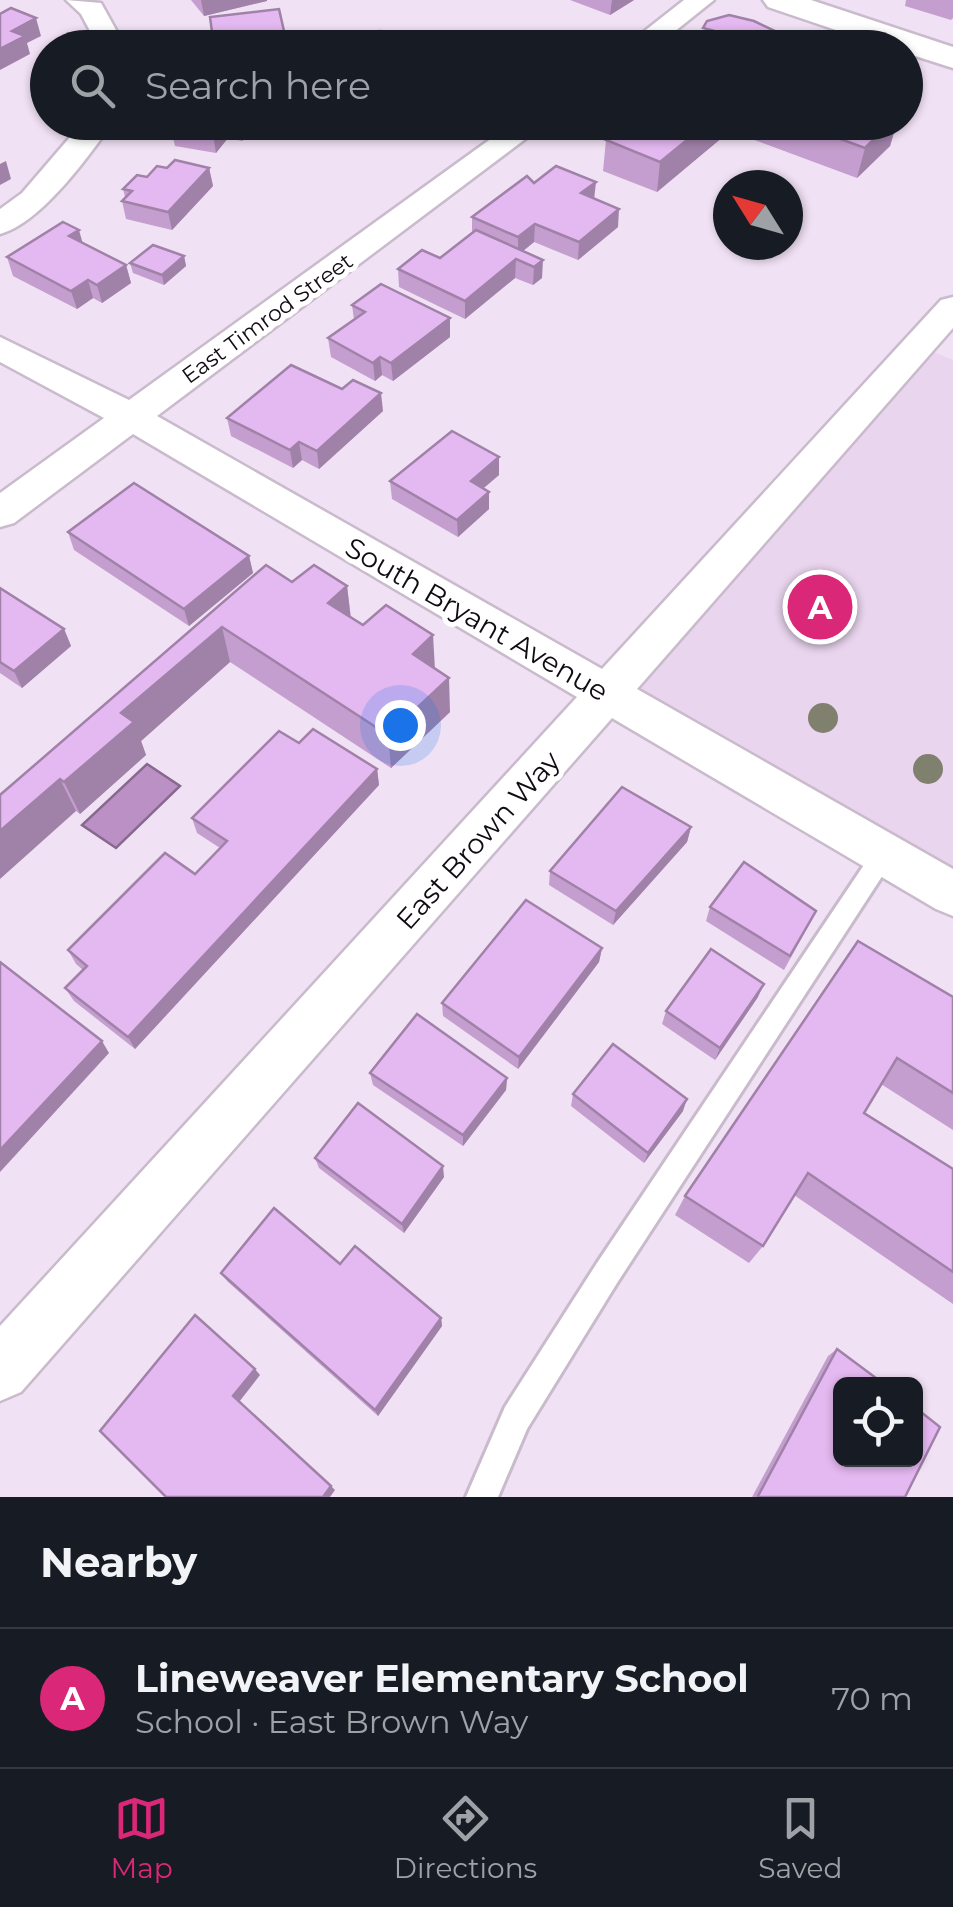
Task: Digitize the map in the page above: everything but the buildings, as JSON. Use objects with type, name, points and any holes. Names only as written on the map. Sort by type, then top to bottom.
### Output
[{"type":"street","points":[[79,0],[92,10],[103,30]]},
{"type":"street","points":[[660,30],[701,0]]},
{"type":"street","points":[[779,0],[850,30]]},
{"type":"street","points":[[923,51],[953,58]]},
{"type":"street","points":[[0,224],[33,200],[83,140]]},
{"type":"street","name":"East Timrod Street","points":[[0,512],[509,140]]},
{"type":"street","name":"East Brown Way","points":[[0,1371],[953,307]]},
{"type":"street","name":"South Bryant Avenue","points":[[0,348],[131,417],[953,894]]},
{"type":"lane","points":[[482,1497],[516,1418],[546,1370],[884,854]]},
{"type":"shaded area","points":[[919,346],[953,360],[953,894],[608,696]]},
{"type":"shaded area","points":[[147,764],[180,786],[116,848],[82,825]]},
{"type":"place","name":"Lineweaver Elementary School","points":[[820,607]]}]
